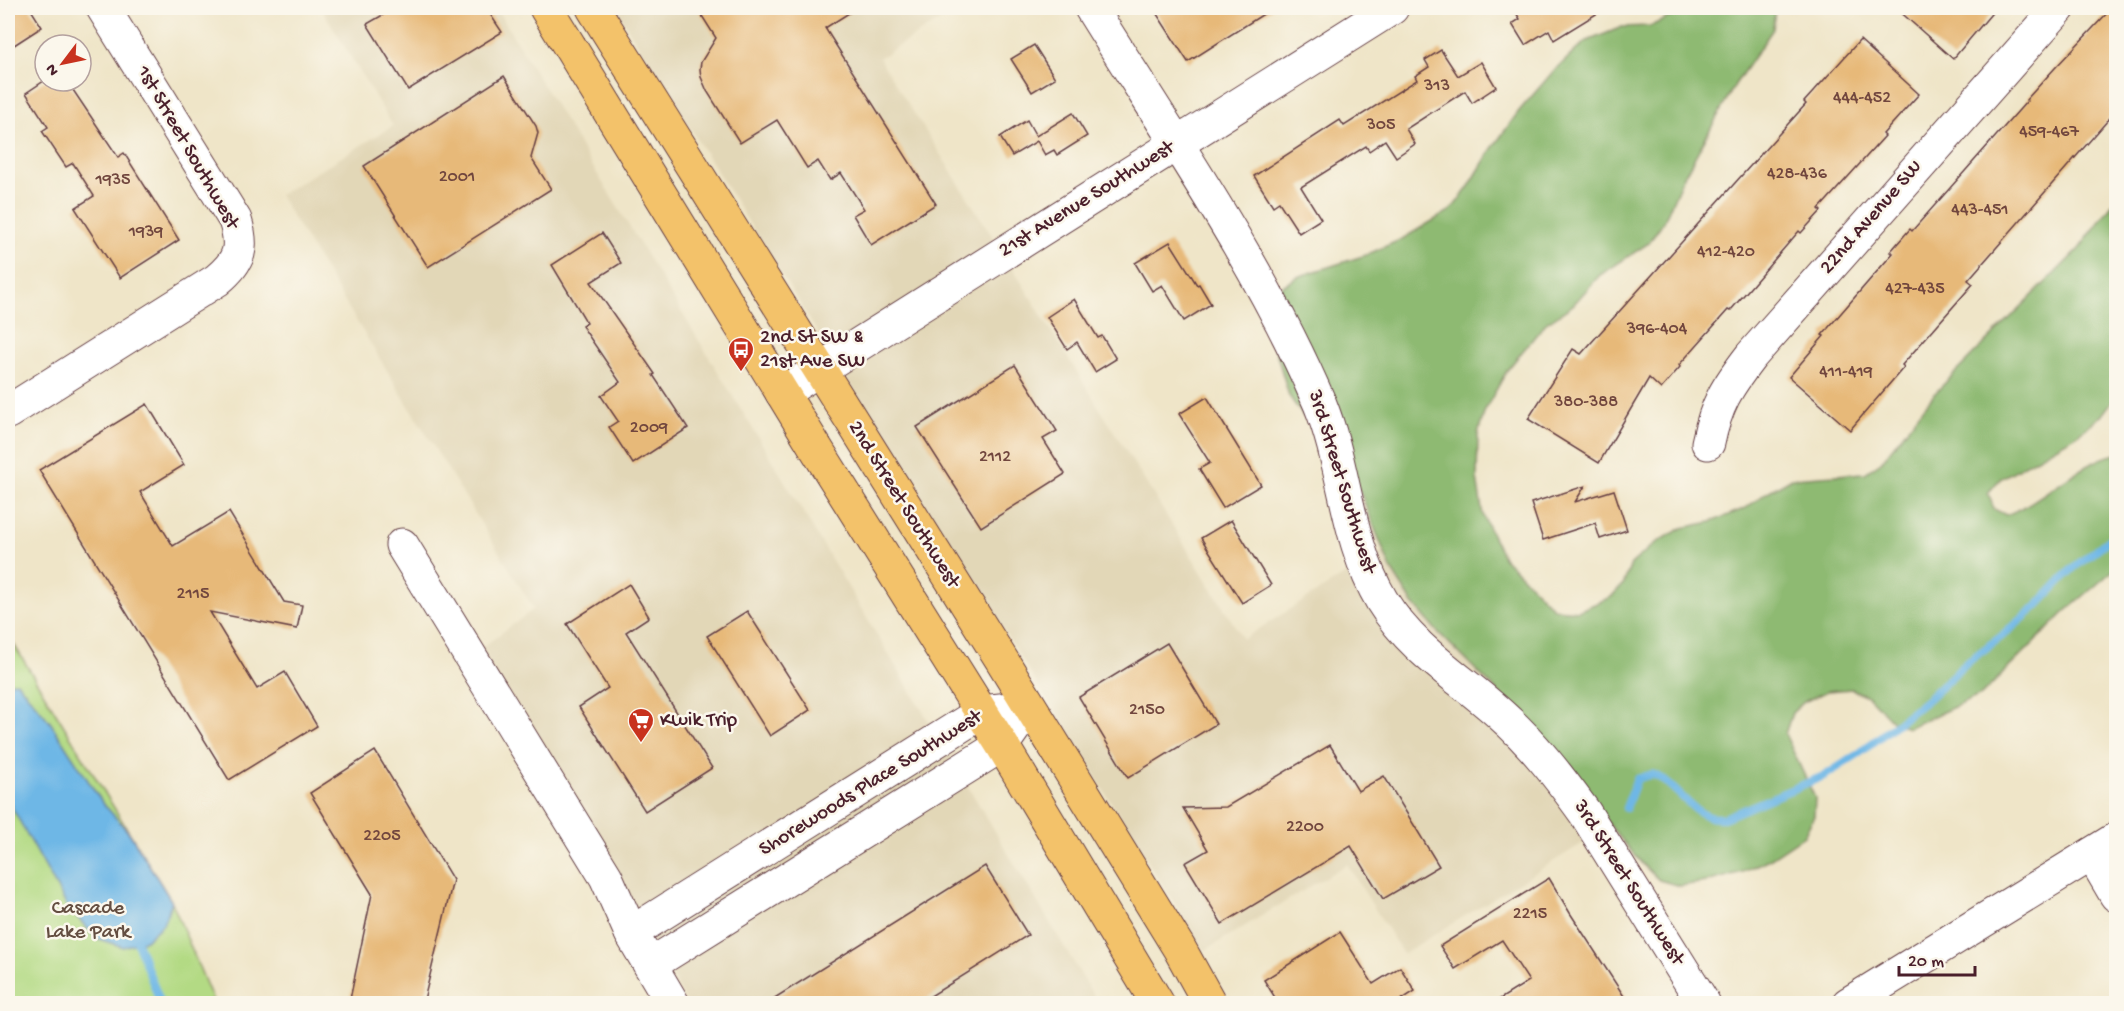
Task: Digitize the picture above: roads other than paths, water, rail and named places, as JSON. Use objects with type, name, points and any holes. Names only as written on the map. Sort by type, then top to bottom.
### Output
[{"type":"main road","name":"2nd Street Southwest","points":[[598,9],[1173,937],[1210,1004]]},
{"type":"main road","name":"2nd Street Southwest","points":[[554,21],[782,393],[982,712],[1158,1004]]},
{"type":"street","name":"1st Street Southwest","points":[[8,412],[217,279],[238,256],[240,244],[235,220],[103,8]]},
{"type":"street","name":"3rd Street Southwest","points":[[1091,8],[1237,242],[1297,353],[1321,407],[1361,555],[1382,601],[1413,642],[1431,659],[1499,712],[1564,784],[1585,813],[1704,1004]]},
{"type":"street","name":"21st Avenue Southwest","points":[[782,393],[1392,8]]},
{"type":"street","name":"22nd Avenue SW","points":[[1708,443],[1717,406],[1728,386],[1751,356],[2059,8]]},
{"type":"street","points":[[554,21],[598,9]]},
{"type":"street","points":[[402,544],[606,877],[632,933],[673,1004]]},
{"type":"street","name":"Shorewoods Place Southwest","points":[[632,933],[982,712],[1029,707]]},
{"type":"street","name":"Shorewoods Place Southwest","points":[[650,965],[1002,745],[1029,707]]},
{"type":"street","points":[[1848,1004],[2104,847],[2116,896]]},
{"type":"water","points":[[17,682],[50,722],[102,802],[130,834],[172,902],[163,924],[146,940],[123,947],[96,938],[67,906],[8,800],[8,683]]},
{"type":"waterway","points":[[1626,808],[1637,779],[1652,774],[1667,783],[1702,814],[1722,818],[1826,775],[1861,752],[1929,698],[1966,663],[2036,607],[2072,569],[2116,534]]},
{"type":"waterway","points":[[137,942],[161,1004]]},
{"type":"place","name":"2nd St SW & 21st Ave SW","points":[[741,373]]},
{"type":"place","name":"Kwik Trip","points":[[641,744]]},
{"type":"park label","name":"Cascade Lake Park","points":[[88,921]]}]
